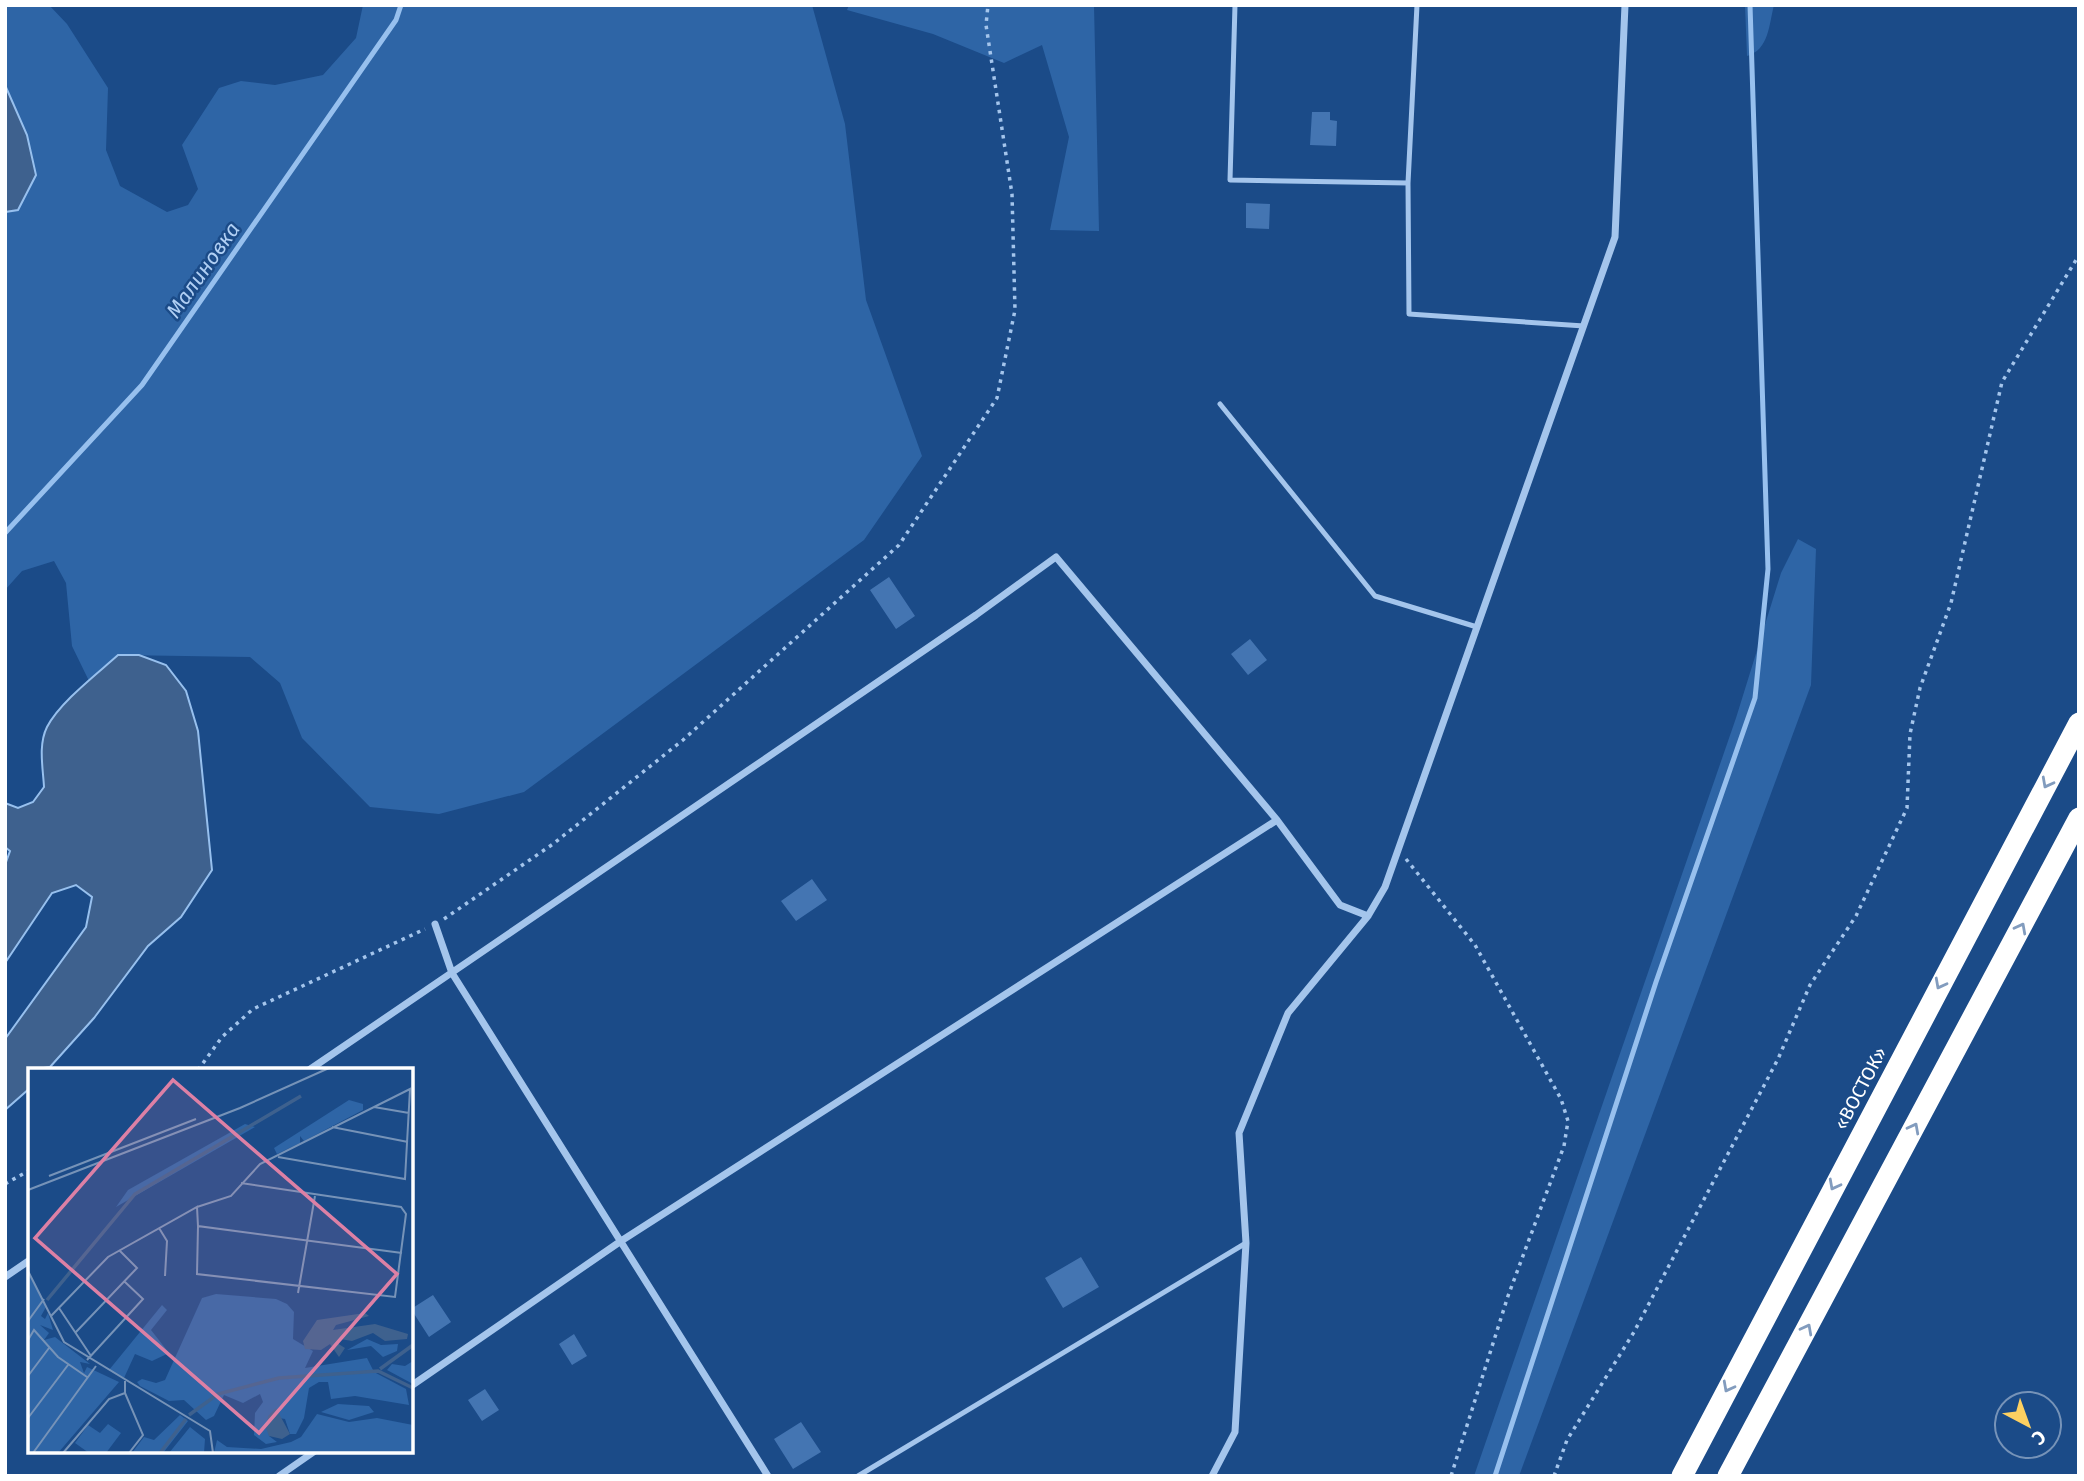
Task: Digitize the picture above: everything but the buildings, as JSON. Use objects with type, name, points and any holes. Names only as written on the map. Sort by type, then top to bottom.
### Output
[{"type":"highway","name":"«ВОСТОК»","points":[[1682,1476],[2079,723]]},
{"type":"highway","points":[[1728,1476],[2079,818]]},
{"type":"street","points":[[1212,1476],[1235,1432],[1246,1243],[1239,1132],[1288,1013],[1368,916],[1385,887],[1615,237],[1625,5]]},
{"type":"street","points":[[312,1068],[976,615],[1056,557],[1277,820],[1340,905],[1368,916]]},
{"type":"street","points":[[413,1385],[621,1241],[1277,820]]},
{"type":"street","points":[[435,925],[452,973],[768,1476]]},
{"type":"street","points":[[5,1277],[28,1262]]},
{"type":"street","points":[[279,1476],[312,1453]]},
{"type":"lane","points":[[1236,5],[1230,180],[1408,183]]},
{"type":"lane","points":[[1417,5],[1408,183],[1409,314],[1584,326]]},
{"type":"lane","points":[[1220,404],[1375,596],[1477,627]]},
{"type":"lane","points":[[858,1476],[1246,1243]]},
{"type":"path","points":[[199,1068],[222,1037],[253,1009],[435,925],[553,844],[683,740],[898,545],[997,398],[1015,310],[1012,194],[986,25],[988,5]]},
{"type":"path","points":[[1554,1476],[1567,1440],[1634,1332],[1778,1059],[1810,985],[1856,916],[1907,808],[1910,734],[1920,688],[1951,603],[2002,382],[2079,255]]},
{"type":"path","points":[[1399,849],[1475,945],[1561,1099],[1568,1121],[1564,1146],[1508,1296],[1451,1476]]},
{"type":"path","points":[[5,1184],[28,1171]]},
{"type":"shaded area","points":[[5,5],[49,5],[67,24],[108,88],[106,150],[120,186],[167,212],[188,205],[198,189],[182,145],[219,88],[241,81],[275,85],[323,75],[356,38],[363,5],[812,5],[845,124],[866,300],[922,456],[864,540],[524,792],[439,814],[370,807],[302,738],[280,683],[250,657],[119,655],[89,681],[72,646],[66,583],[54,561],[22,571],[5,590],[5,212],[18,210],[36,175],[27,135],[5,85]]},
{"type":"shaded area","points":[[849,5],[1094,5],[1099,231],[1050,230],[1069,137],[1042,45],[1004,63],[933,34],[847,10]]},
{"type":"shaded area","points":[[1745,5],[1774,5],[1764,42],[1754,53],[1747,56]]},
{"type":"shaded area","points":[[5,85],[27,135],[36,175],[18,210],[5,212]]},
{"type":"shaded area","points":[[1798,539],[1816,549],[1811,685],[1519,1476],[1474,1476],[1736,718],[1781,573]]},
{"type":"shaded area","points":[[118,655],[139,655],[166,665],[186,691],[198,731],[212,870],[181,917],[148,946],[94,1018],[50,1067],[28,1068],[28,1090],[5,1110],[5,1039],[86,927],[92,897],[76,885],[52,893],[5,963],[5,865],[10,851],[5,847],[5,803],[18,808],[33,802],[44,787],[42,749],[47,727],[70,698]]},
{"type":"waterway","name":"Малиновка","points":[[5,533],[142,385],[396,20],[401,5]]},
{"type":"waterway","points":[[1495,1476],[1656,982],[1755,698],[1768,569],[1750,5]]}]
